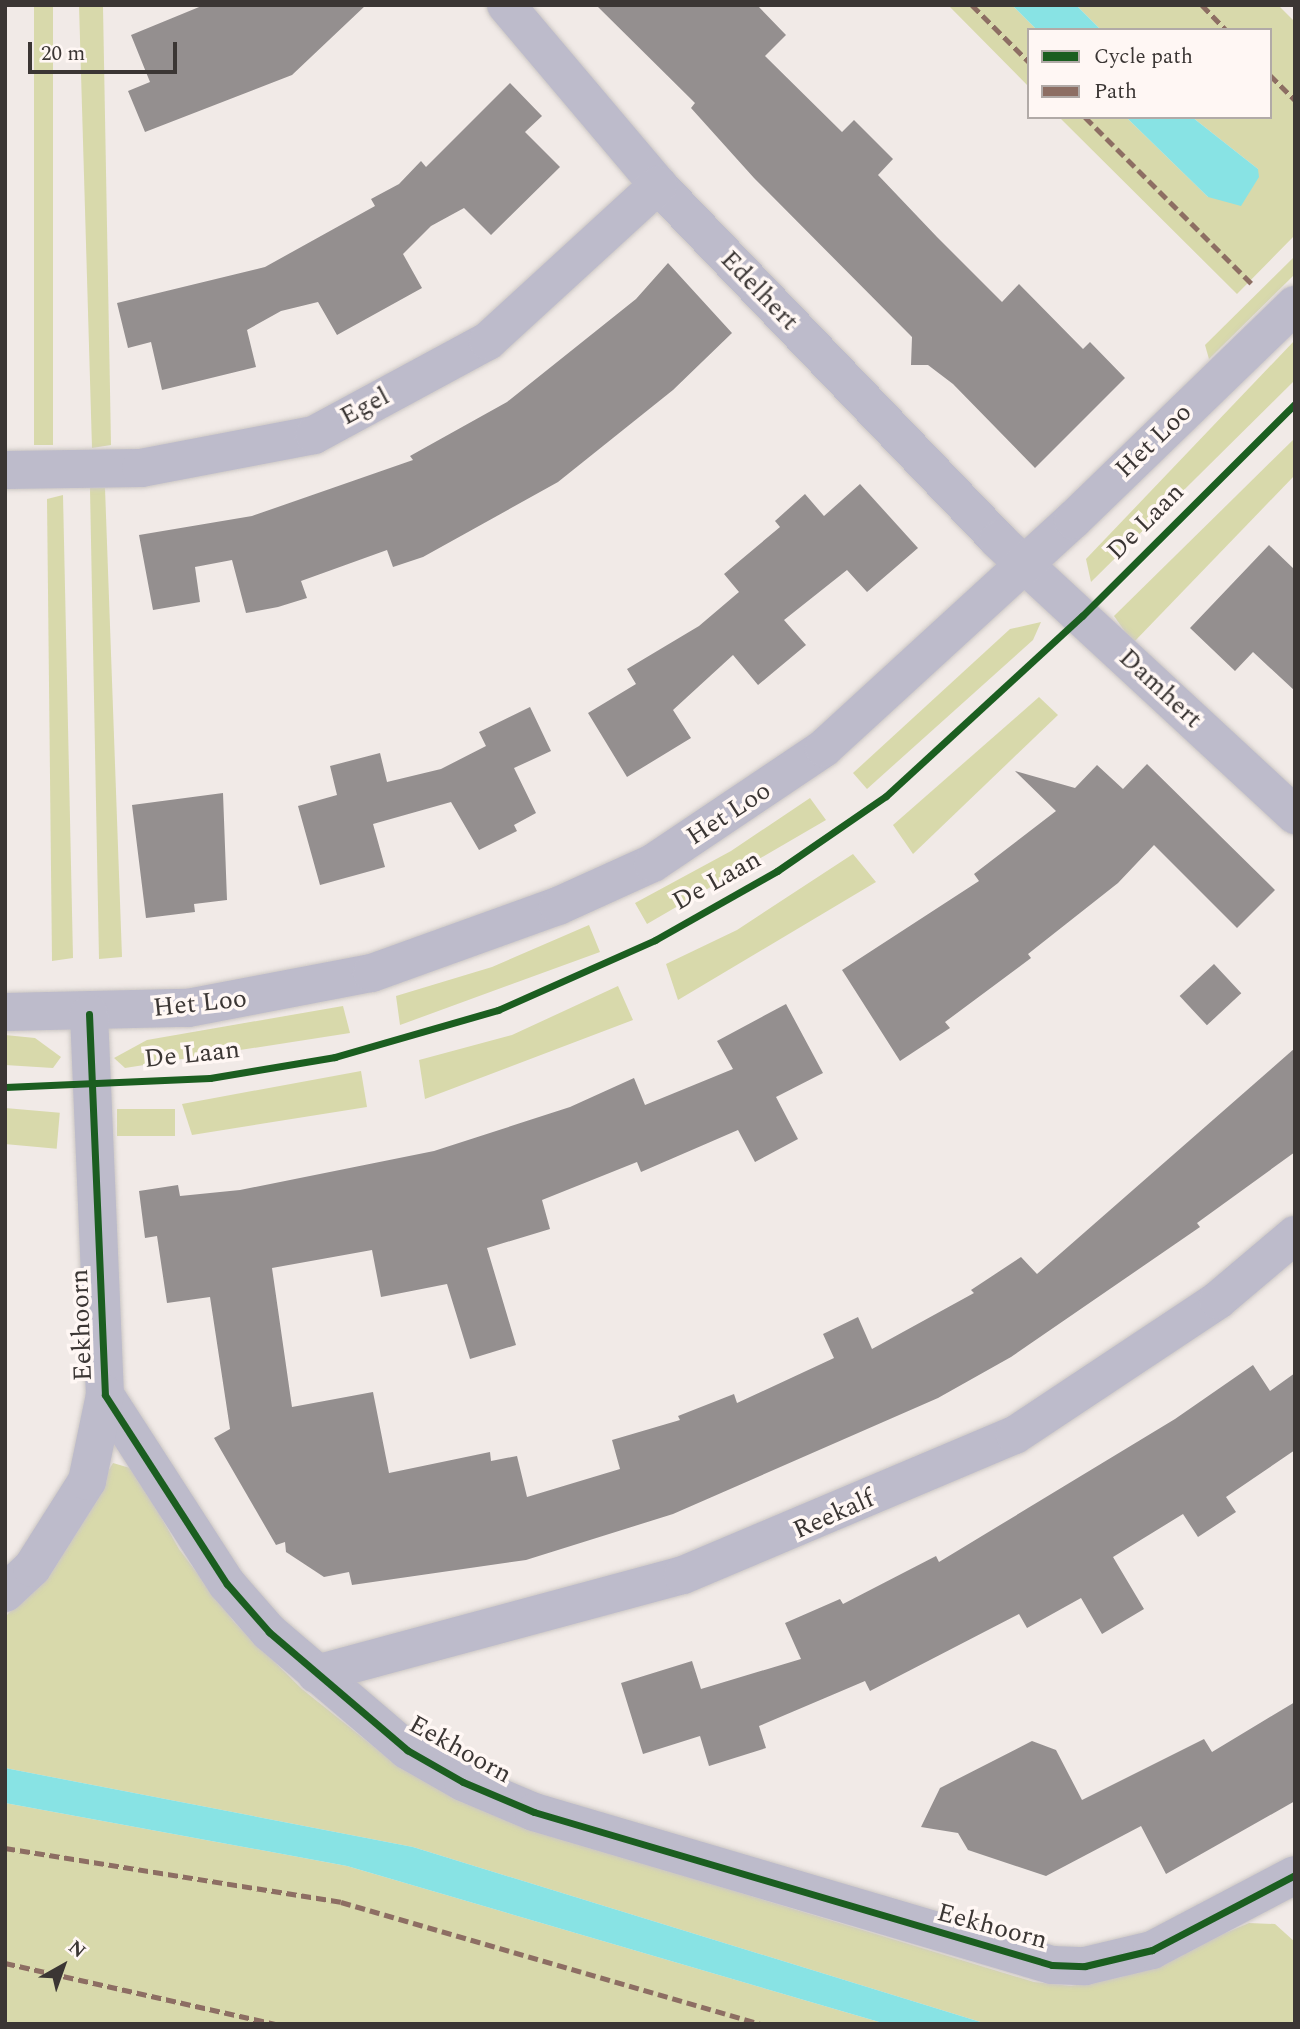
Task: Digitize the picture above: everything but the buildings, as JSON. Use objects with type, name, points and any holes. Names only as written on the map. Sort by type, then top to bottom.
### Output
[{"type":"street","name":"Edelhert","points":[[506,5],[658,185],[1023,566]]},
{"type":"street","name":"Egel","points":[[5,470],[141,468],[314,435],[488,341],[658,185]]},
{"type":"street","name":"Het Loo","points":[[5,1012],[89,1014],[237,1001],[372,973],[558,906],[653,863],[824,748],[1023,566],[1295,305]]},
{"type":"street","name":"Damhert","points":[[1023,566],[1295,815]]},
{"type":"street","name":"Eekhoorn","points":[[89,1014],[105,1395],[227,1584],[316,1674],[407,1750],[463,1782],[534,1812],[1052,1965],[1085,1966],[1152,1950],[1295,1875]]},
{"type":"street","name":"Reekalf","points":[[316,1674],[683,1575],[791,1534],[1015,1435],[1217,1300],[1295,1235]]},
{"type":"street","points":[[5,1593],[32,1568],[87,1480],[105,1395]]},
{"type":"green space","points":[[79,5],[103,7],[111,445],[92,448]]},
{"type":"green space","points":[[948,5],[1012,5],[1035,28],[1027,28],[1027,85]]},
{"type":"green space","points":[[1076,5],[1278,5],[1295,22],[1295,235],[1237,294],[1061,119],[1128,119],[1208,197],[1258,169],[1195,119],[1272,119],[1272,28],[1099,28]]},
{"type":"green space","points":[[34,6],[53,6],[53,445],[34,445]]},
{"type":"green space","points":[[1295,256],[1295,274],[1209,359],[1205,345]]},
{"type":"green space","points":[[1295,340],[1295,380],[1091,582],[1086,559]]},
{"type":"green space","points":[[1295,438],[1295,475],[1133,643],[1114,616]]},
{"type":"green space","points":[[90,488],[105,488],[122,957],[99,959]]},
{"type":"green space","points":[[63,495],[73,958],[52,961],[47,499]]},
{"type":"green space","points":[[1041,622],[1033,640],[867,789],[853,773],[1010,629]]},
{"type":"green space","points":[[1039,697],[1058,715],[913,854],[893,825]]},
{"type":"green space","points":[[810,798],[826,820],[647,924],[635,903],[731,851]]},
{"type":"green space","points":[[853,854],[876,882],[678,1000],[666,964],[737,930]]},
{"type":"green space","points":[[589,925],[600,952],[400,1025],[396,996],[492,967]]},
{"type":"green space","points":[[618,986],[633,1020],[425,1099],[419,1060],[512,1035]]},
{"type":"green space","points":[[343,1006],[350,1033],[125,1068],[114,1058],[147,1040]]},
{"type":"green space","points":[[5,1035],[35,1038],[61,1057],[53,1068],[5,1065]]},
{"type":"green space","points":[[361,1071],[367,1107],[192,1135],[182,1104]]},
{"type":"green space","points":[[5,1108],[60,1113],[57,1149],[5,1144]]},
{"type":"green space","points":[[117,1109],[175,1109],[175,1136],[117,1136]]},
{"type":"green space","points":[[113,1463],[130,1468],[142,1483],[179,1549],[234,1622],[302,1689],[399,1767],[566,1840],[1034,1982],[1071,1986],[1122,1977],[1249,1923],[1275,1924],[1295,1942],[1295,2024],[987,2024],[413,1847],[5,1768],[5,1617],[44,1577]]},
{"type":"green space","points":[[5,1803],[347,1866],[886,2024],[5,2024]]},
{"type":"water","points":[[1012,5],[1076,5],[1099,28],[1035,28]]},
{"type":"water","points":[[1128,119],[1195,119],[1258,169],[1259,177],[1241,206],[1208,197]]},
{"type":"water","points":[[5,1768],[413,1847],[987,2024],[886,2024],[347,1866],[5,1803]]},
{"type":"marked path","points":[[972,5],[1027,60]]},
{"type":"marked path","points":[[1202,5],[1224,28]]},
{"type":"marked path","points":[[1272,77],[1295,100]]},
{"type":"marked path","points":[[1087,119],[1253,285]]},
{"type":"marked path","points":[[5,1848],[341,1902],[760,2024]]},
{"type":"marked path","points":[[5,1963],[275,2024]]},
{"type":"cycle path","name":"De Laan","points":[[5,1087],[210,1078],[335,1057],[498,1010],[655,940],[777,871],[886,796],[1082,616],[1295,404]]},
{"type":"cycle path","points":[[89,1014],[105,1395],[227,1584],[269,1632],[407,1750],[463,1782],[534,1812],[1052,1965],[1085,1966],[1152,1950],[1295,1875]]}]
